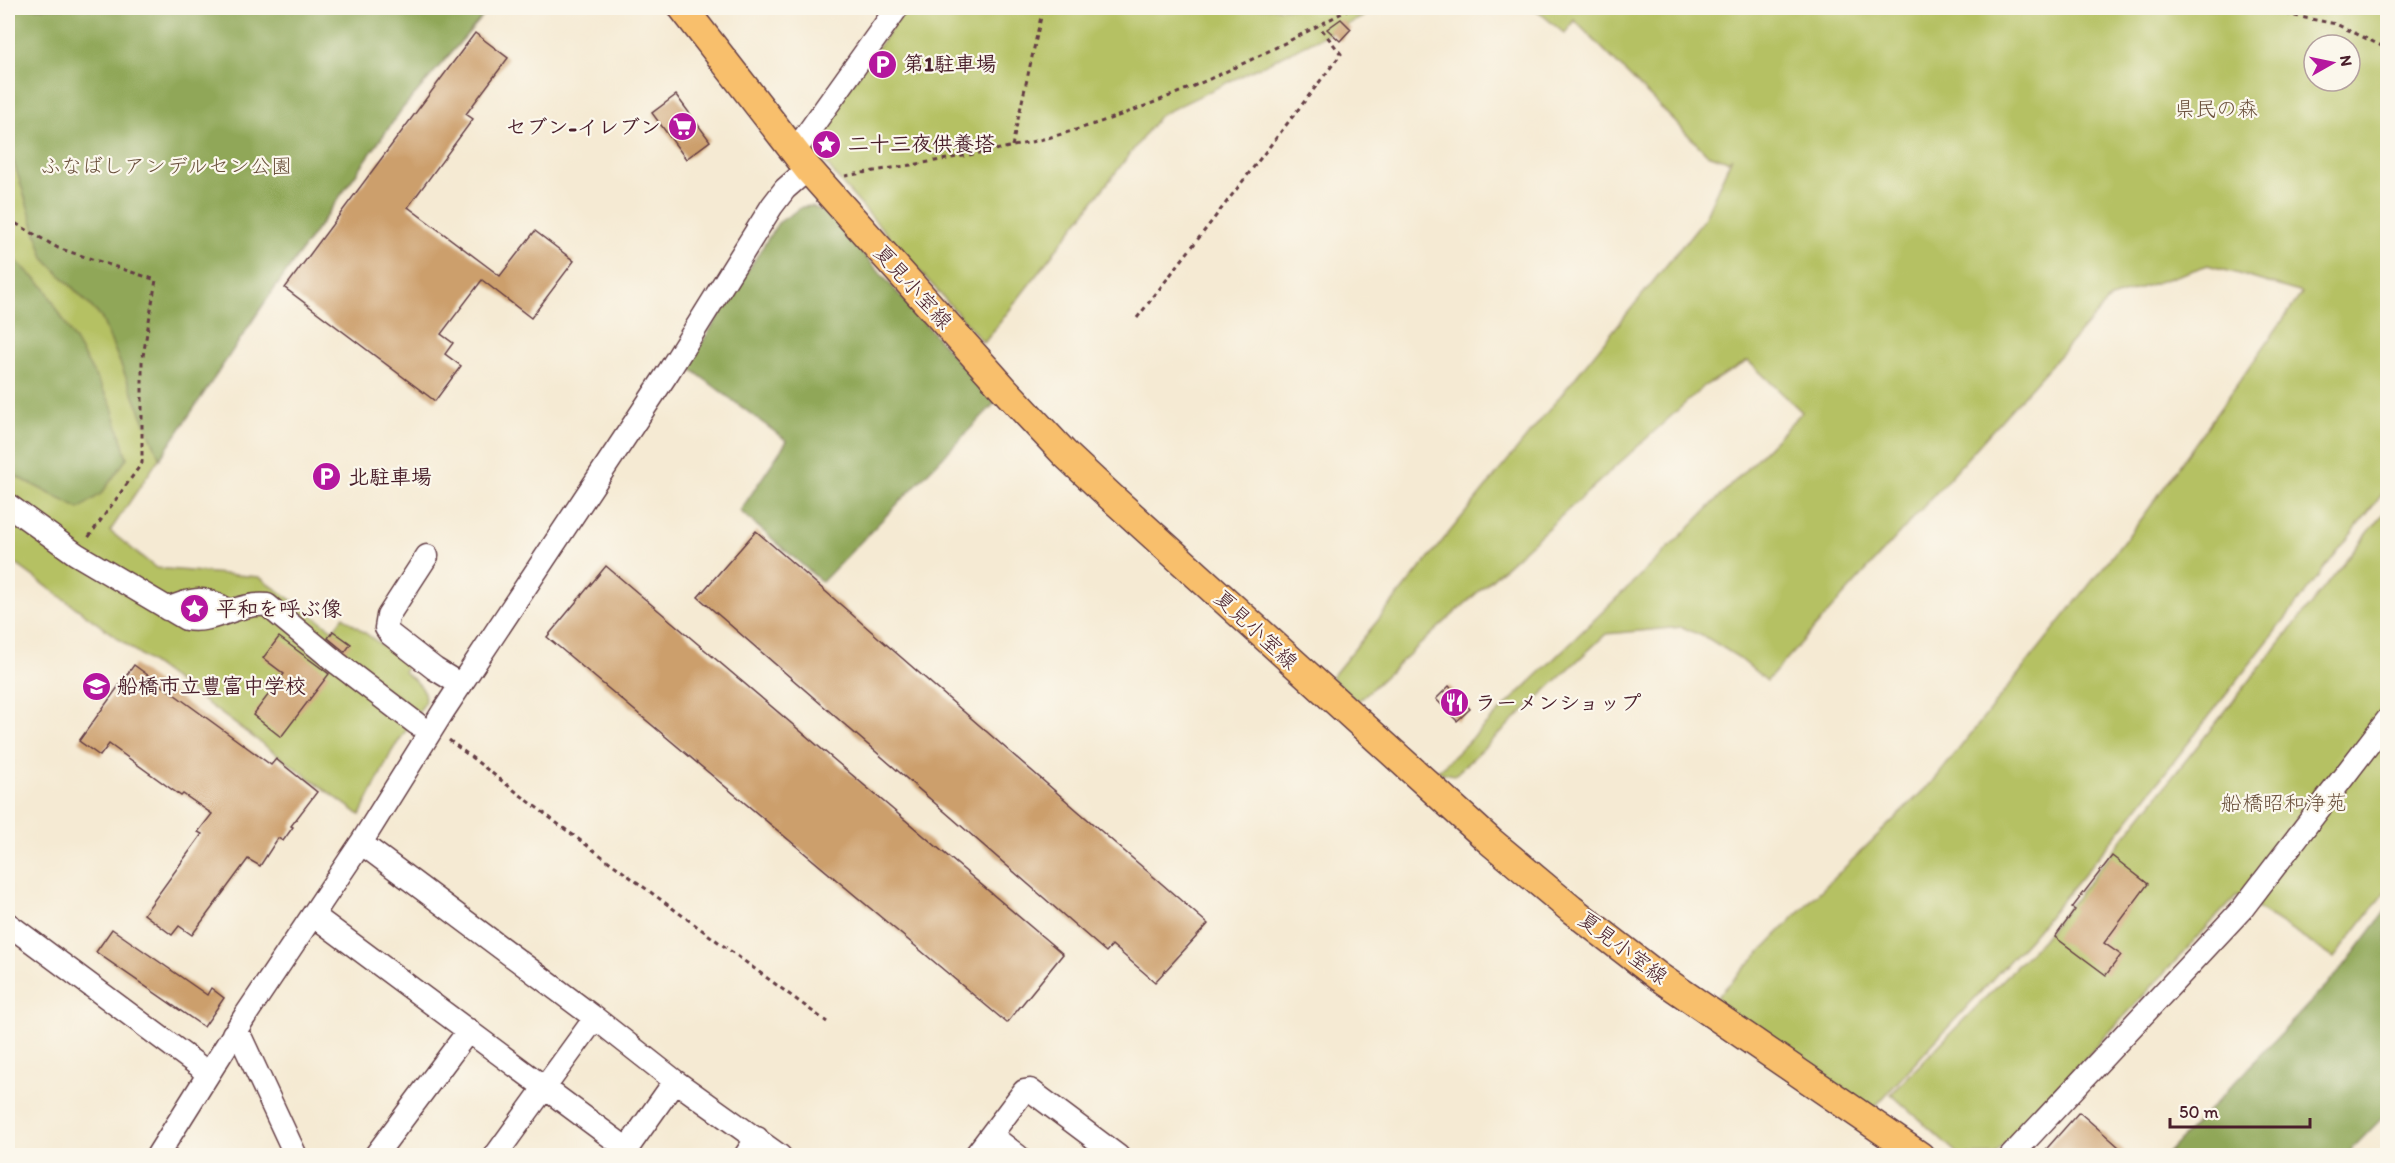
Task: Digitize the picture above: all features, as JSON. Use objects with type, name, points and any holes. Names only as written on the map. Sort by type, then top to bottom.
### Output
[{"type":"main road","name":"夏見小室線","points":[[683,8],[801,160],[1005,390],[1065,454],[1490,841],[1571,909],[1659,977],[1920,1155]]},
{"type":"street","points":[[157,1155],[233,1034],[361,843],[425,726],[461,685],[669,371],[897,8]]},
{"type":"street","points":[[8,505],[76,555],[186,619],[198,621],[259,604],[267,605],[337,663],[425,726]]},
{"type":"street","points":[[427,556],[388,616],[386,628],[390,634],[435,669],[461,685]]},
{"type":"street","points":[[2011,1155],[2243,908],[2388,719]]},
{"type":"street","points":[[361,843],[595,1018],[675,1081],[751,1147],[780,1155]]},
{"type":"street","points":[[313,915],[545,1087],[624,1152],[675,1081]]},
{"type":"street","points":[[8,924],[199,1066],[207,1075]]},
{"type":"street","points":[[495,1155],[595,1018]]},
{"type":"street","points":[[375,1155],[469,1030]]},
{"type":"street","points":[[233,1034],[242,1041],[296,1155]]},
{"type":"street","points":[[975,1155],[1024,1091],[1030,1090],[1104,1151]]},
{"type":"street","points":[[991,1135],[1018,1155]]},
{"type":"path","points":[[1012,147],[1043,8]]},
{"type":"path","points":[[837,177],[1012,147],[1096,123],[1241,63],[1351,8]]},
{"type":"path","points":[[2178,8],[2265,9],[2336,24],[2388,49]]},
{"type":"path","points":[[1137,318],[1341,54],[1318,26]]},
{"type":"path","points":[[8,219],[58,248],[156,280],[142,362],[142,463],[76,555]]},
{"type":"path","points":[[425,726],[827,1022]]},
{"type":"green space","name":"ふなばしアンデルセン公園","points":[[8,8],[490,8],[402,109],[265,302],[110,531],[156,568],[259,577],[333,630],[343,617],[408,664],[404,672],[423,689],[424,704],[392,751],[360,815],[8,558]]},
{"type":"green space","points":[[8,8],[490,8],[402,109],[265,302],[160,459],[101,317],[44,258],[8,144]]},
{"type":"green space","points":[[906,8],[1371,8],[1363,17],[1160,115],[984,343],[844,186],[812,146],[813,138]]},
{"type":"green space","name":"県民の森","points":[[1534,8],[2387,8],[2387,488],[2115,837],[2031,937],[1872,1110],[1712,1002],[1795,916],[1936,778],[2143,517],[2302,293],[2208,265],[2111,298],[1767,681],[1738,657],[1709,639],[1682,627],[1606,634],[1455,775],[1437,772],[1689,528],[1802,412],[1748,361],[1704,386],[1357,702],[1331,678],[1704,219],[1732,157],[1728,161],[1707,154],[1574,20],[1565,34]]},
{"type":"green space","points":[[812,206],[828,214],[995,403],[822,582],[740,511],[787,441],[687,366],[778,223],[802,207]]},
{"type":"green space","points":[[8,253],[45,288],[111,404],[127,458],[102,493],[79,509],[8,472]]},
{"type":"green space","name":"船橋昭和浄苑","points":[[2387,509],[2387,889],[2334,958],[2237,895],[1995,1155],[1959,1155],[1891,1094],[2042,940]]},
{"type":"green space","points":[[2387,909],[2387,1113],[2346,1155],[2166,1155],[2341,970]]},
{"type":"building","points":[[1341,19],[1351,29],[1340,41],[1327,29]]},
{"type":"building","points":[[475,33],[508,58],[466,114],[473,119],[408,207],[500,276],[535,231],[574,261],[531,318],[482,280],[441,334],[453,343],[445,354],[461,366],[435,401],[285,288]]},
{"type":"building","points":[[676,95],[710,141],[686,159],[652,113]]},
{"type":"building","points":[[756,531],[1208,924],[1155,982],[1112,945],[1106,952],[698,597]]},
{"type":"building","points":[[606,566],[1063,954],[1007,1023],[547,637]]},
{"type":"building","points":[[333,631],[351,644],[345,652],[328,638]]},
{"type":"building","points":[[279,637],[329,674],[281,737],[253,715],[284,674],[263,658]]},
{"type":"building","points":[[134,665],[271,765],[276,759],[317,792],[291,826],[293,827],[283,841],[278,838],[260,866],[248,859],[192,935],[179,926],[172,935],[144,914],[202,834],[198,832],[212,814],[183,794],[181,796],[109,744],[100,756],[79,741]]},
{"type":"building","points":[[1449,686],[1470,709],[1457,721],[1436,699]]},
{"type":"building","points":[[2112,856],[2148,884],[2104,943],[2121,955],[2106,975],[2055,937],[2075,910],[2072,908]]},
{"type":"building","points":[[112,929],[207,995],[211,988],[224,998],[204,1027],[96,952]]},
{"type":"building","points":[[2079,1112],[2110,1139],[2128,1155],[2041,1155]]},
{"type":"place","name":"第1駐車場","points":[[882,64]]},
{"type":"place","name":"セブン-イレブン","points":[[682,127]]},
{"type":"place","name":"二十三夜供養塔","points":[[827,144]]},
{"type":"place","name":"北駐車場","points":[[327,477]]},
{"type":"place","name":"平和を呼ぶ像","points":[[195,609]]},
{"type":"place","name":"船橋市立豊富中学校","points":[[96,686]]},
{"type":"place","name":"ラーメンショップ","points":[[1454,703]]}]
